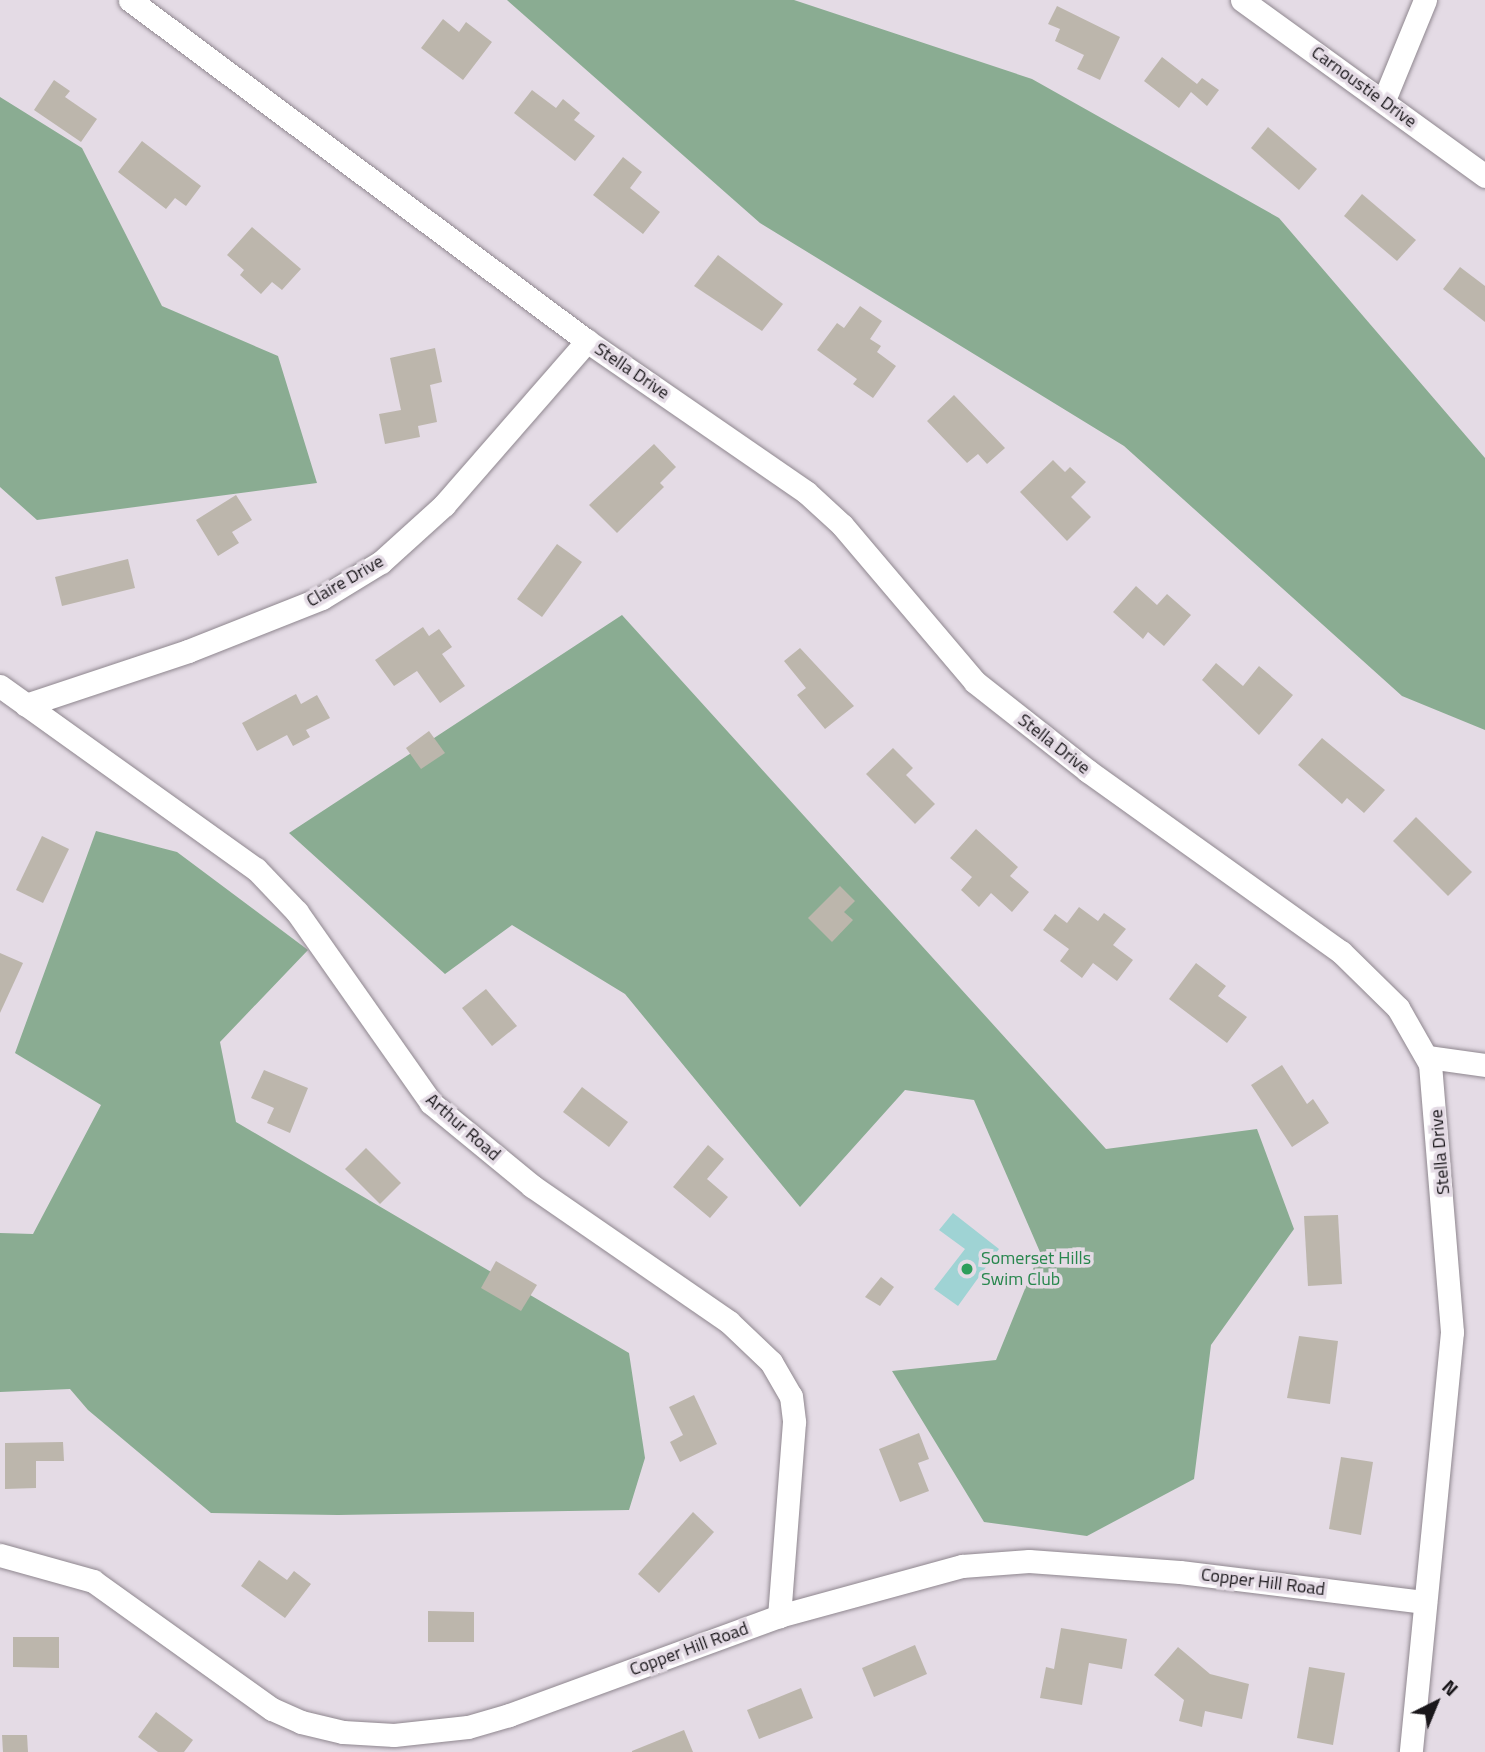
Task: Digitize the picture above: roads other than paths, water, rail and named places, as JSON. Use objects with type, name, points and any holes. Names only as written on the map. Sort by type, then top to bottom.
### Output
[{"type":"street","name":"Stella Drive","points":[[130,0],[587,341],[806,492],[842,525],[975,682],[1088,771],[1341,952],[1398,1008],[1427,1057],[1437,1109],[1452,1340],[1411,1752]]},
{"type":"street","name":"Carnoustie Drive","points":[[1242,0],[1384,100],[1485,176]]},
{"type":"street","points":[[1384,100],[1425,0]]},
{"type":"street","name":"Claire Drive","points":[[9,699],[188,651],[322,598],[381,562],[470,477],[587,341]]},
{"type":"street","name":"Arthur Road","points":[[9,699],[256,869],[297,912],[431,1102],[532,1186],[729,1322],[771,1362],[791,1396],[794,1422],[779,1616]]},
{"type":"street","points":[[1427,1057],[1485,1065]]},
{"type":"street","name":"Copper Hill Road","points":[[0,1555],[93,1581],[272,1709],[301,1722],[343,1732],[394,1735],[468,1727],[779,1616],[962,1566],[1029,1561],[1180,1572],[1425,1602]]},
{"type":"water","name":"Somerset Hills Swim Club","points":[[953,1213],[999,1249],[958,1306],[934,1289],[965,1249],[939,1230]]},
{"type":"place","name":"Somerset Hills Swim Club","points":[[967,1269]]}]
